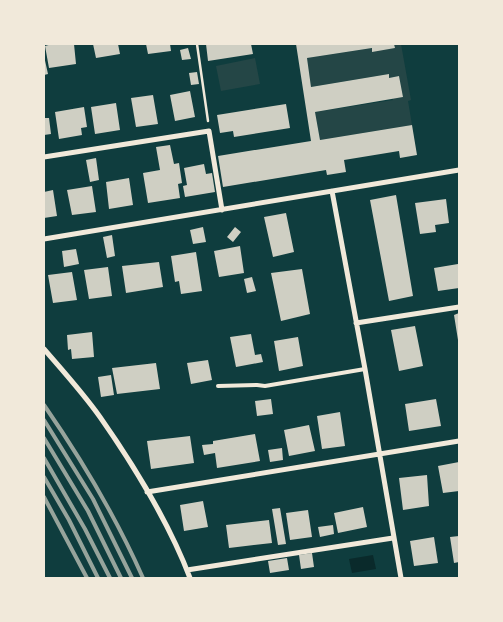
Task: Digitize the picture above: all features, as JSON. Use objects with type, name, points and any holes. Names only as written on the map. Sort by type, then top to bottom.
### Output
[{"type":"street","points":[[44,157],[209,131],[222,210]]},
{"type":"street","points":[[44,239],[459,170]]},
{"type":"street","points":[[332,191],[401,578]]},
{"type":"street","points":[[356,323],[459,307]]},
{"type":"street","points":[[44,349],[100,417],[147,492],[171,536],[190,578]]},
{"type":"street","points":[[147,492],[459,441]]},
{"type":"street","points":[[187,570],[393,538]]},
{"type":"lane","points":[[218,386],[265,386],[365,369]]},
{"type":"path","points":[[197,44],[209,131]]},
{"type":"shaded area","points":[[394,44],[401,44],[411,100],[408,101],[412,125],[320,140],[315,112],[403,97],[399,76],[389,78],[389,74],[311,87],[307,58],[372,48],[372,51],[395,48]]},
{"type":"shaded area","points":[[255,58],[260,84],[221,91],[216,66]]},
{"type":"shaded area","points":[[373,555],[376,569],[352,573],[349,559]]},
{"type":"building","points":[[52,44],[74,44],[76,64],[49,68],[45,46]]},
{"type":"building","points":[[93,44],[118,44],[120,54],[96,58]]},
{"type":"building","points":[[146,44],[170,44],[171,51],[148,54]]},
{"type":"building","points":[[206,44],[251,44],[253,54],[208,61]]},
{"type":"building","points":[[296,44],[394,44],[395,48],[372,52],[372,48],[307,58],[311,87],[389,74],[389,78],[399,76],[403,97],[315,112],[320,140],[412,125],[417,155],[400,158],[399,151],[344,160],[346,172],[327,175],[326,170],[223,187],[218,156],[311,141]]},
{"type":"building","points":[[188,48],[191,59],[182,60],[180,50]]},
{"type":"building","points":[[44,56],[48,74],[44,75]]},
{"type":"building","points":[[197,72],[199,84],[191,85],[189,73]]},
{"type":"building","points":[[190,91],[195,117],[175,121],[170,95]]},
{"type":"building","points":[[153,95],[158,124],[136,127],[131,98]]},
{"type":"building","points":[[116,103],[120,130],[95,134],[91,107]]},
{"type":"building","points":[[286,104],[290,128],[234,137],[233,131],[220,133],[217,115]]},
{"type":"building","points":[[84,107],[87,127],[81,128],[82,135],[59,139],[55,112]]},
{"type":"building","points":[[44,118],[49,118],[51,134],[44,135]]},
{"type":"building","points":[[170,145],[174,164],[179,163],[182,183],[178,184],[180,198],[148,203],[143,173],[160,170],[156,147]]},
{"type":"building","points":[[96,158],[99,180],[90,182],[86,160]]},
{"type":"building","points":[[204,164],[206,174],[212,173],[215,192],[185,197],[183,186],[187,185],[184,168]]},
{"type":"building","points":[[129,178],[133,205],[109,209],[106,182]]},
{"type":"building","points":[[92,186],[96,212],[72,215],[67,190]]},
{"type":"building","points":[[53,190],[57,216],[44,218],[44,192]]},
{"type":"building","points":[[396,195],[413,296],[389,301],[370,200]]},
{"type":"building","points":[[446,199],[449,223],[435,225],[436,232],[420,234],[415,203]]},
{"type":"building","points":[[286,213],[294,252],[273,257],[264,217]]},
{"type":"building","points":[[203,227],[206,242],[193,244],[190,230]]},
{"type":"building","points":[[235,227],[241,232],[233,242],[227,237]]},
{"type":"building","points":[[112,235],[115,256],[107,258],[103,237]]},
{"type":"building","points":[[240,246],[244,273],[219,277],[214,251]]},
{"type":"building","points":[[76,249],[79,264],[64,267],[62,251]]},
{"type":"building","points":[[196,252],[202,291],[181,294],[179,281],[175,282],[171,256]]},
{"type":"building","points":[[159,262],[163,287],[126,293],[122,266]]},
{"type":"building","points":[[458,264],[459,288],[438,291],[434,268]]},
{"type":"building","points":[[108,267],[112,296],[89,299],[84,270]]},
{"type":"building","points":[[302,269],[310,314],[281,321],[271,273]]},
{"type":"building","points":[[72,272],[77,300],[53,303],[48,275]]},
{"type":"building","points":[[252,277],[256,291],[247,293],[244,279]]},
{"type":"building","points":[[459,313],[459,340],[458,340],[454,315]]},
{"type":"building","points":[[415,326],[423,366],[399,371],[391,330]]},
{"type":"building","points":[[92,332],[94,357],[72,359],[71,349],[68,350],[67,335]]},
{"type":"building","points":[[251,334],[255,355],[261,354],[263,362],[236,367],[230,337]]},
{"type":"building","points":[[298,337],[303,366],[279,371],[274,341]]},
{"type":"building","points":[[208,360],[212,380],[191,384],[187,363]]},
{"type":"building","points":[[156,363],[160,389],[117,394],[112,368]]},
{"type":"building","points":[[111,375],[114,395],[101,397],[98,377]]},
{"type":"building","points":[[271,399],[273,414],[257,416],[255,401]]},
{"type":"building","points":[[436,399],[441,426],[409,431],[405,404]]},
{"type":"building","points":[[340,412],[345,446],[322,449],[317,416]]},
{"type":"building","points":[[309,425],[315,451],[289,456],[284,430]]},
{"type":"building","points":[[255,434],[260,461],[217,468],[215,453],[204,455],[202,445],[213,444],[213,441]]},
{"type":"building","points":[[190,436],[194,463],[151,469],[147,441]]},
{"type":"building","points":[[282,448],[283,460],[270,462],[268,450]]},
{"type":"building","points":[[459,462],[459,491],[443,493],[438,466]]},
{"type":"building","points":[[427,475],[429,506],[403,510],[399,478]]},
{"type":"building","points":[[203,501],[208,527],[184,531],[180,505]]},
{"type":"building","points":[[363,507],[367,527],[338,533],[334,513]]},
{"type":"building","points":[[280,508],[286,544],[278,545],[272,509]]},
{"type":"building","points":[[308,510],[312,537],[290,540],[286,513]]},
{"type":"building","points":[[269,520],[272,543],[229,548],[226,525]]},
{"type":"building","points":[[333,525],[334,534],[320,537],[318,527]]},
{"type":"building","points":[[459,536],[459,562],[454,563],[450,537]]},
{"type":"building","points":[[434,537],[438,563],[414,566],[410,541]]},
{"type":"building","points":[[312,553],[314,567],[301,569],[299,555]]},
{"type":"building","points":[[287,558],[289,570],[270,573],[268,561]]},
{"type":"railway","points":[[44,405],[98,489],[143,578]]},
{"type":"railway","points":[[44,420],[93,499],[132,578]]},
{"type":"railway","points":[[44,438],[88,511],[121,578]]},
{"type":"railway","points":[[44,458],[85,529],[110,578]]},
{"type":"railway","points":[[44,477],[69,520],[98,578]]},
{"type":"railway","points":[[44,497],[87,578]]}]
